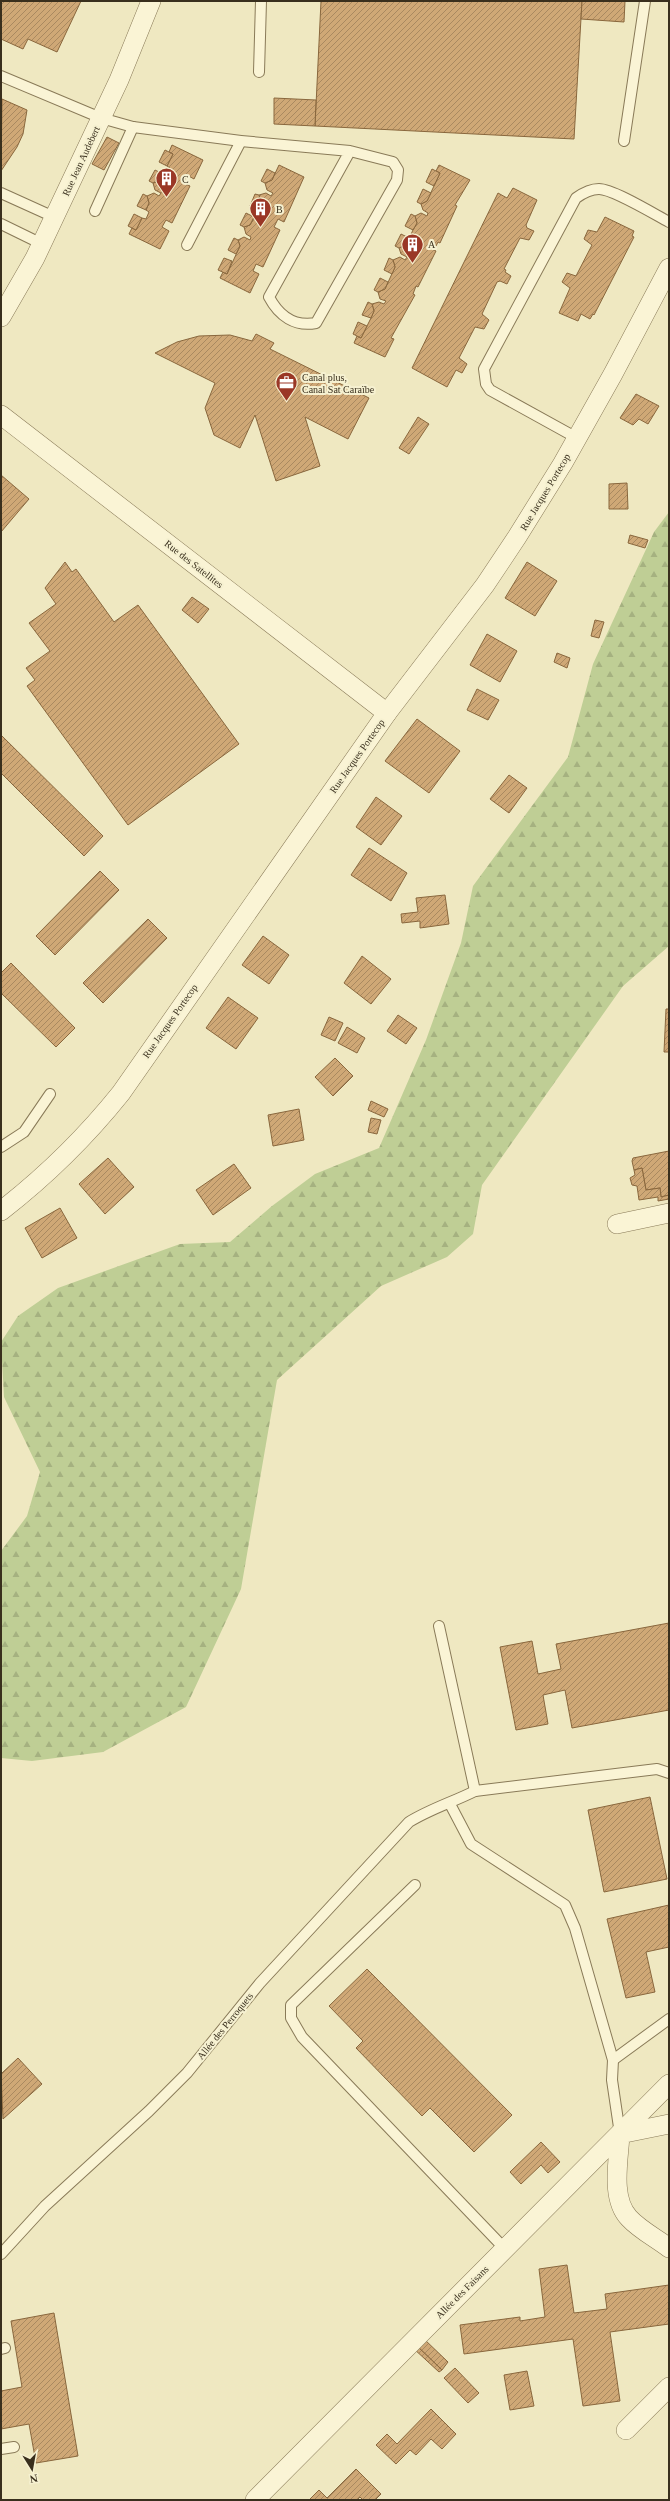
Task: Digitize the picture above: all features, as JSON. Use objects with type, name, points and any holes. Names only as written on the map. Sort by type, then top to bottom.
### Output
[{"type":"street","name":"Rue Jean Audebert","points":[[1,317],[42,244],[101,118],[151,1]]},
{"type":"street","name":"Rue Jacques Portecop","points":[[1,1211],[50,1171],[91,1130],[121,1093],[387,713],[485,585],[517,537],[577,438],[669,268]]},
{"type":"street","name":"Rue des Satellites","points":[[1,415],[387,713]]},
{"type":"street","points":[[617,1224],[669,1212]]},
{"type":"street","name":"Allée des Faisans","points":[[255,2500],[669,2084]]},
{"type":"street","points":[[669,2124],[620,2134],[618,2184],[622,2208],[630,2218],[669,2248]]},
{"type":"street","points":[[626,2430],[669,2387]]},
{"type":"lane","points":[[259,72],[260,1]]},
{"type":"lane","points":[[624,141],[645,1]]},
{"type":"lane","points":[[1,76],[101,118],[133,127],[241,141],[350,151],[389,159],[398,170],[397,180],[316,323],[297,324],[275,308],[269,297],[350,151]]},
{"type":"lane","points":[[95,211],[133,127]]},
{"type":"lane","points":[[187,245],[241,141]]},
{"type":"lane","points":[[577,438],[490,390],[486,384],[484,369],[576,198],[589,190],[604,189],[669,222]]},
{"type":"lane","points":[[1,193],[54,217]]},
{"type":"lane","points":[[1,224],[42,244]]},
{"type":"lane","points":[[1,1147],[24,1132],[50,1094]]},
{"type":"lane","points":[[439,1626],[475,1790],[657,1769],[669,1773]]},
{"type":"lane","name":"Allée des Perroquets","points":[[1,2254],[45,2206],[149,2111],[187,2073],[260,1983],[409,1822],[425,1812],[450,1804],[475,1790]]},
{"type":"lane","points":[[450,1804],[471,1844],[565,1905],[575,1928],[613,2060],[612,2080],[620,2134]]},
{"type":"lane","points":[[415,1885],[291,2005],[291,2018],[302,2037],[505,2249]]},
{"type":"lane","points":[[613,2060],[669,2019]]},
{"type":"lane","points":[[1,2449],[14,2446]]},
{"type":"green space","points":[[669,512],[669,946],[623,986],[482,1185],[473,1234],[447,1257],[381,1286],[277,1380],[241,1589],[186,1707],[103,1752],[32,1761],[1,1758],[1,1551],[27,1516],[40,1472],[4,1397],[1,1342],[18,1316],[58,1288],[180,1244],[230,1242],[272,1206],[315,1174],[379,1148],[426,1040],[461,943],[473,886],[568,757],[593,664],[654,532]]},
{"type":"building","points":[[1,1],[81,1],[57,52],[28,39],[23,49],[1,39]]},
{"type":"building","points":[[321,1],[582,1],[574,139],[315,126]]},
{"type":"building","points":[[582,1],[625,1],[624,22],[581,19]]},
{"type":"building","points":[[274,98],[316,100],[315,126],[274,124]]},
{"type":"building","points":[[2,99],[27,110],[23,134],[17,147],[1,171]]},
{"type":"building","points":[[107,137],[119,143],[104,170],[92,164]]},
{"type":"building","name":"C","points":[[172,145],[203,160],[194,179],[187,175],[183,183],[190,186],[172,223],[166,220],[162,227],[169,231],[160,249],[129,234],[132,228],[136,230],[142,218],[146,219],[149,212],[146,210],[149,203],[147,196],[154,193],[159,196],[161,193],[155,190],[153,183],[160,181],[163,174],[167,175],[170,168],[167,166],[173,154],[169,152]]},
{"type":"building","points":[[165,150],[173,154],[167,166],[159,162]]},
{"type":"building","name":"B","points":[[279,165],[304,177],[284,222],[278,219],[274,227],[280,230],[263,267],[256,264],[253,271],[259,274],[250,293],[220,278],[223,272],[227,274],[240,246],[238,240],[244,237],[250,240],[251,237],[246,234],[244,227],[250,225],[258,210],[261,202],[259,195],[266,193],[271,196],[273,193],[267,190],[265,183],[272,180]]},
{"type":"building","name":"A","points":[[439,165],[470,180],[455,205],[457,206],[440,243],[438,242],[434,250],[436,251],[418,287],[416,286],[413,294],[415,295],[391,338],[394,339],[385,357],[354,343],[357,336],[361,338],[371,318],[374,311],[372,304],[379,302],[384,304],[386,301],[380,299],[378,292],[385,289],[395,267],[393,260],[400,257],[405,260],[407,257],[401,254],[399,248],[406,245],[417,223],[415,216],[421,213],[427,216],[428,213],[423,210],[421,204],[427,201],[440,173],[436,171]]},
{"type":"building","points":[[267,169],[275,173],[272,180],[265,183],[261,181]]},
{"type":"building","points":[[432,169],[440,173],[434,186],[426,182]]},
{"type":"building","points":[[155,170],[163,174],[160,181],[153,183],[149,181]]},
{"type":"building","points":[[513,188],[537,200],[526,225],[527,228],[534,231],[529,240],[520,238],[504,269],[506,270],[505,272],[511,276],[507,284],[500,281],[497,282],[482,314],[489,320],[484,329],[475,327],[459,358],[467,364],[462,373],[456,370],[447,387],[412,368],[498,193],[507,198]]},
{"type":"building","points":[[423,189],[431,193],[427,201],[421,204],[417,202]]},
{"type":"building","points":[[143,194],[147,196],[149,203],[146,210],[137,206]]},
{"type":"building","points":[[255,194],[259,195],[261,202],[258,210],[250,206]]},
{"type":"building","points":[[246,213],[254,217],[250,225],[244,227],[240,225]]},
{"type":"building","points":[[134,214],[142,218],[136,230],[128,226]]},
{"type":"building","points":[[411,214],[415,216],[417,223],[413,230],[405,226]]},
{"type":"building","points":[[605,217],[634,231],[632,236],[634,237],[594,315],[593,314],[590,319],[581,314],[578,321],[559,313],[570,288],[562,282],[567,273],[576,276],[592,245],[584,239],[588,230],[597,232]]},
{"type":"building","points":[[401,234],[409,238],[406,245],[399,248],[395,246]]},
{"type":"building","points":[[234,238],[238,240],[240,246],[236,254],[228,250]]},
{"type":"building","points":[[224,258],[232,261],[227,274],[218,270]]},
{"type":"building","points":[[389,258],[393,260],[395,267],[392,274],[384,270]]},
{"type":"building","points":[[380,278],[388,282],[385,289],[378,292],[374,290]]},
{"type":"building","points":[[368,302],[372,304],[374,311],[371,318],[362,315]]},
{"type":"building","points":[[358,322],[367,326],[361,338],[353,334]]},
{"type":"building","name":"Canal plus, Canal Sat Caraïbe","points":[[256,334],[274,343],[270,349],[369,398],[348,439],[305,417],[320,466],[276,481],[255,415],[240,448],[214,435],[205,408],[215,383],[155,353],[177,342],[199,336],[230,335],[252,341]]},
{"type":"building","points":[[636,394],[659,406],[648,424],[639,419],[633,425],[620,418]]},
{"type":"building","points":[[418,417],[429,424],[409,454],[399,448]]},
{"type":"building","points":[[1,475],[29,499],[1,532]]},
{"type":"building","points":[[627,483],[628,509],[609,509],[609,484]]},
{"type":"building","points":[[630,535],[648,540],[645,548],[628,543]]},
{"type":"building","points":[[65,562],[72,572],[76,569],[114,622],[138,605],[239,744],[128,825],[27,686],[35,680],[26,668],[50,651],[29,623],[56,604],[45,588]]},
{"type":"building","points":[[527,562],[557,581],[535,616],[505,598]]},
{"type":"building","points":[[192,597],[209,609],[198,623],[182,610]]},
{"type":"building","points":[[595,620],[604,622],[599,638],[591,636]]},
{"type":"building","points":[[487,634],[517,651],[500,682],[470,665]]},
{"type":"building","points":[[557,653],[570,658],[567,668],[554,662]]},
{"type":"building","points":[[477,689],[499,700],[488,720],[467,710]]},
{"type":"building","points":[[417,719],[460,751],[429,793],[385,761]]},
{"type":"building","points":[[1,735],[103,836],[84,856],[1,773]]},
{"type":"building","points":[[509,775],[527,788],[509,813],[490,799]]},
{"type":"building","points":[[376,797],[402,816],[381,845],[356,827]]},
{"type":"building","points":[[369,848],[407,873],[391,901],[351,875]]},
{"type":"building","points":[[100,871],[119,890],[55,955],[36,936]]},
{"type":"building","points":[[445,895],[449,924],[420,928],[420,921],[402,923],[401,914],[418,912],[416,898]]},
{"type":"building","points":[[148,919],[167,938],[103,1003],[83,983]]},
{"type":"building","points":[[263,936],[289,955],[269,984],[242,965]]},
{"type":"building","points":[[362,956],[391,979],[371,1004],[344,983]]},
{"type":"building","points":[[11,963],[75,1028],[56,1047],[1,993],[1,973]]},
{"type":"building","points":[[228,997],[258,1018],[236,1049],[206,1028]]},
{"type":"building","points":[[666,1009],[669,1009],[669,1052],[664,1052]]},
{"type":"building","points":[[398,1015],[417,1028],[406,1044],[387,1031]]},
{"type":"building","points":[[329,1017],[343,1023],[335,1041],[321,1035]]},
{"type":"building","points":[[347,1027],[365,1038],[357,1053],[338,1043]]},
{"type":"building","points":[[335,1058],[353,1076],[333,1096],[315,1077]]},
{"type":"building","points":[[371,1101],[388,1109],[384,1117],[368,1110]]},
{"type":"building","points":[[299,1109],[304,1140],[273,1146],[268,1115]]},
{"type":"building","points":[[371,1118],[381,1120],[377,1134],[368,1132]]},
{"type":"building","points":[[669,1151],[669,1195],[661,1197],[660,1188],[646,1190],[642,1168],[634,1170],[632,1161],[633,1158]]},
{"type":"building","points":[[108,1158],[134,1187],[105,1214],[79,1184]]},
{"type":"building","points":[[234,1164],[251,1188],[213,1215],[196,1190]]},
{"type":"building","points":[[642,1168],[646,1190],[660,1188],[661,1197],[669,1195],[669,1199],[658,1201],[658,1197],[639,1200],[637,1186],[632,1185],[630,1178],[635,1175],[634,1170]]},
{"type":"building","points":[[60,1208],[77,1238],[42,1258],[25,1228]]},
{"type":"building","points":[[669,1623],[669,1710],[572,1728],[565,1690],[543,1695],[548,1724],[516,1730],[500,1647],[532,1641],[538,1674],[561,1669],[556,1644]]},
{"type":"building","points":[[650,1797],[667,1879],[604,1892],[588,1810]]},
{"type":"building","points":[[669,1905],[669,1947],[646,1952],[655,1992],[626,1998],[607,1919]]},
{"type":"building","points":[[367,1969],[512,2115],[474,2152],[430,2108],[422,2116],[356,2048],[363,2041],[329,2006]]},
{"type":"building","points":[[18,2058],[42,2084],[3,2119],[1,2074]]},
{"type":"building","points":[[541,2142],[560,2162],[548,2173],[541,2165],[521,2184],[510,2172]]},
{"type":"building","points":[[567,2265],[574,2313],[607,2309],[605,2294],[669,2285],[669,2324],[610,2332],[620,2401],[583,2406],[573,2339],[464,2354],[460,2325],[520,2317],[520,2321],[545,2317],[539,2269]]},
{"type":"building","points":[[54,2313],[78,2456],[36,2463],[29,2424],[1,2429],[1,2391],[22,2387],[11,2321]]},
{"type":"building","points":[[423,2338],[448,2362],[442,2370],[416,2345]]},
{"type":"building","points":[[416,2345],[442,2370],[439,2372],[413,2348]]},
{"type":"building","points":[[455,2368],[479,2393],[468,2403],[444,2378]]},
{"type":"building","points":[[527,2371],[534,2406],[510,2410],[504,2375]]},
{"type":"building","points":[[431,2409],[456,2434],[442,2449],[431,2439],[416,2455],[410,2450],[396,2464],[376,2445],[387,2434],[397,2444]]},
{"type":"building","points":[[356,2469],[381,2494],[375,2500],[363,2500],[360,2497],[357,2500],[309,2500],[319,2490],[327,2498]]},
{"type":"place","name":"C","points":[[166,198]]},
{"type":"place","name":"B","points":[[261,228]]},
{"type":"place","name":"A","points":[[412,264]]},
{"type":"place","name":"Canal plus, Canal Sat Caraïbe","points":[[286,402]]}]
